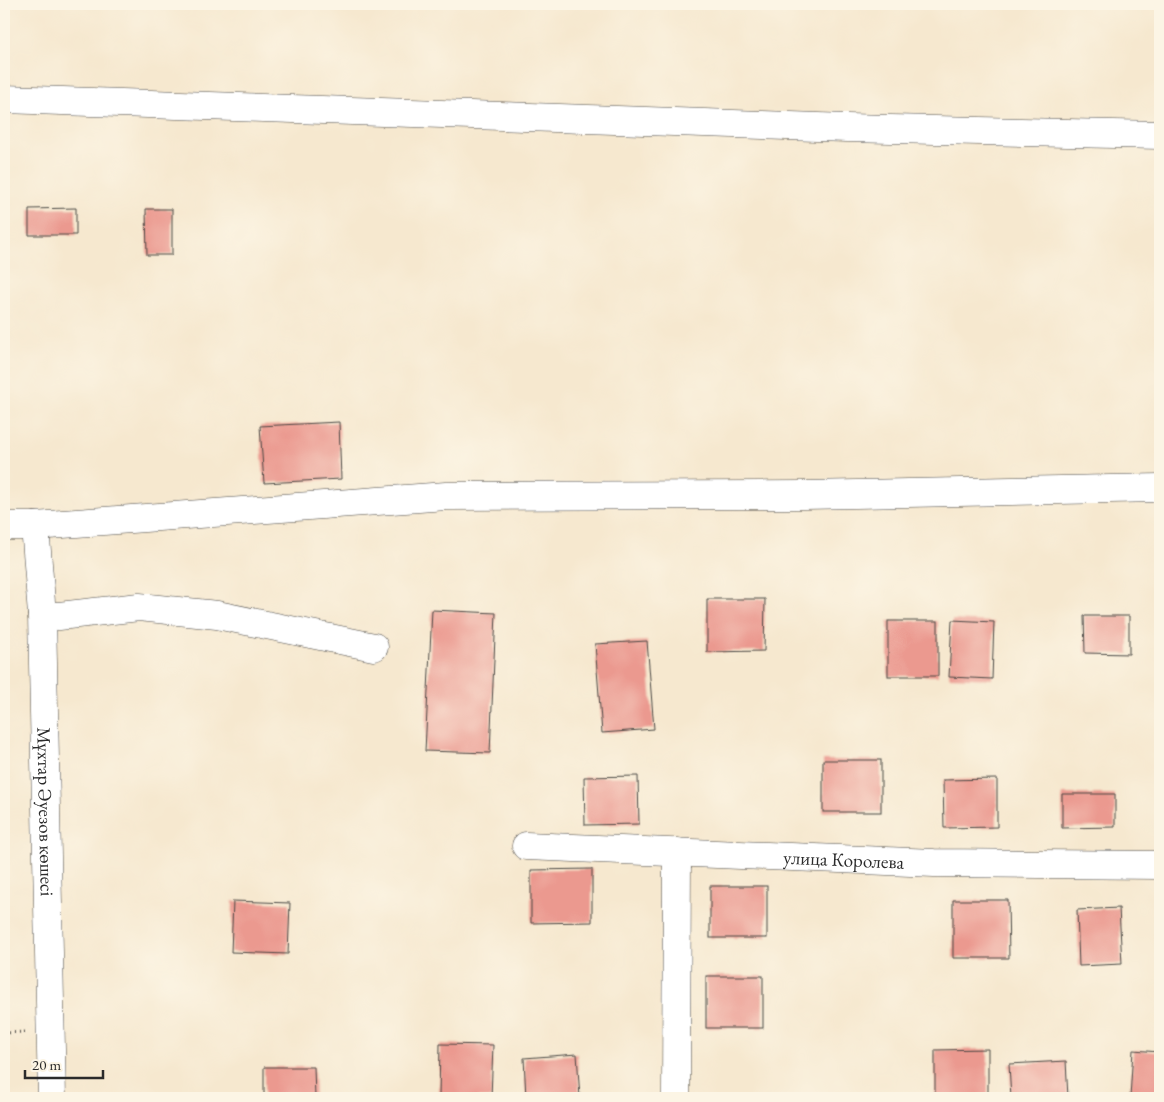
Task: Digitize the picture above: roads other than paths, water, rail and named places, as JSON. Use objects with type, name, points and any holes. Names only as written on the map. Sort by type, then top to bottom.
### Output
[{"type":"street","points":[[4,99],[847,128],[1160,135]]},
{"type":"street","points":[[4,526],[35,526],[446,496],[806,496],[1160,488]]},
{"type":"street","name":"Мұхтар Әуезов көшесі","points":[[35,526],[42,615],[52,1098]]},
{"type":"street","points":[[42,615],[60,616],[139,607],[217,616],[374,647]]},
{"type":"street","name":"улица Королева","points":[[526,846],[934,863],[1160,865]]},
{"type":"street","points":[[676,1098],[677,852]]}]
